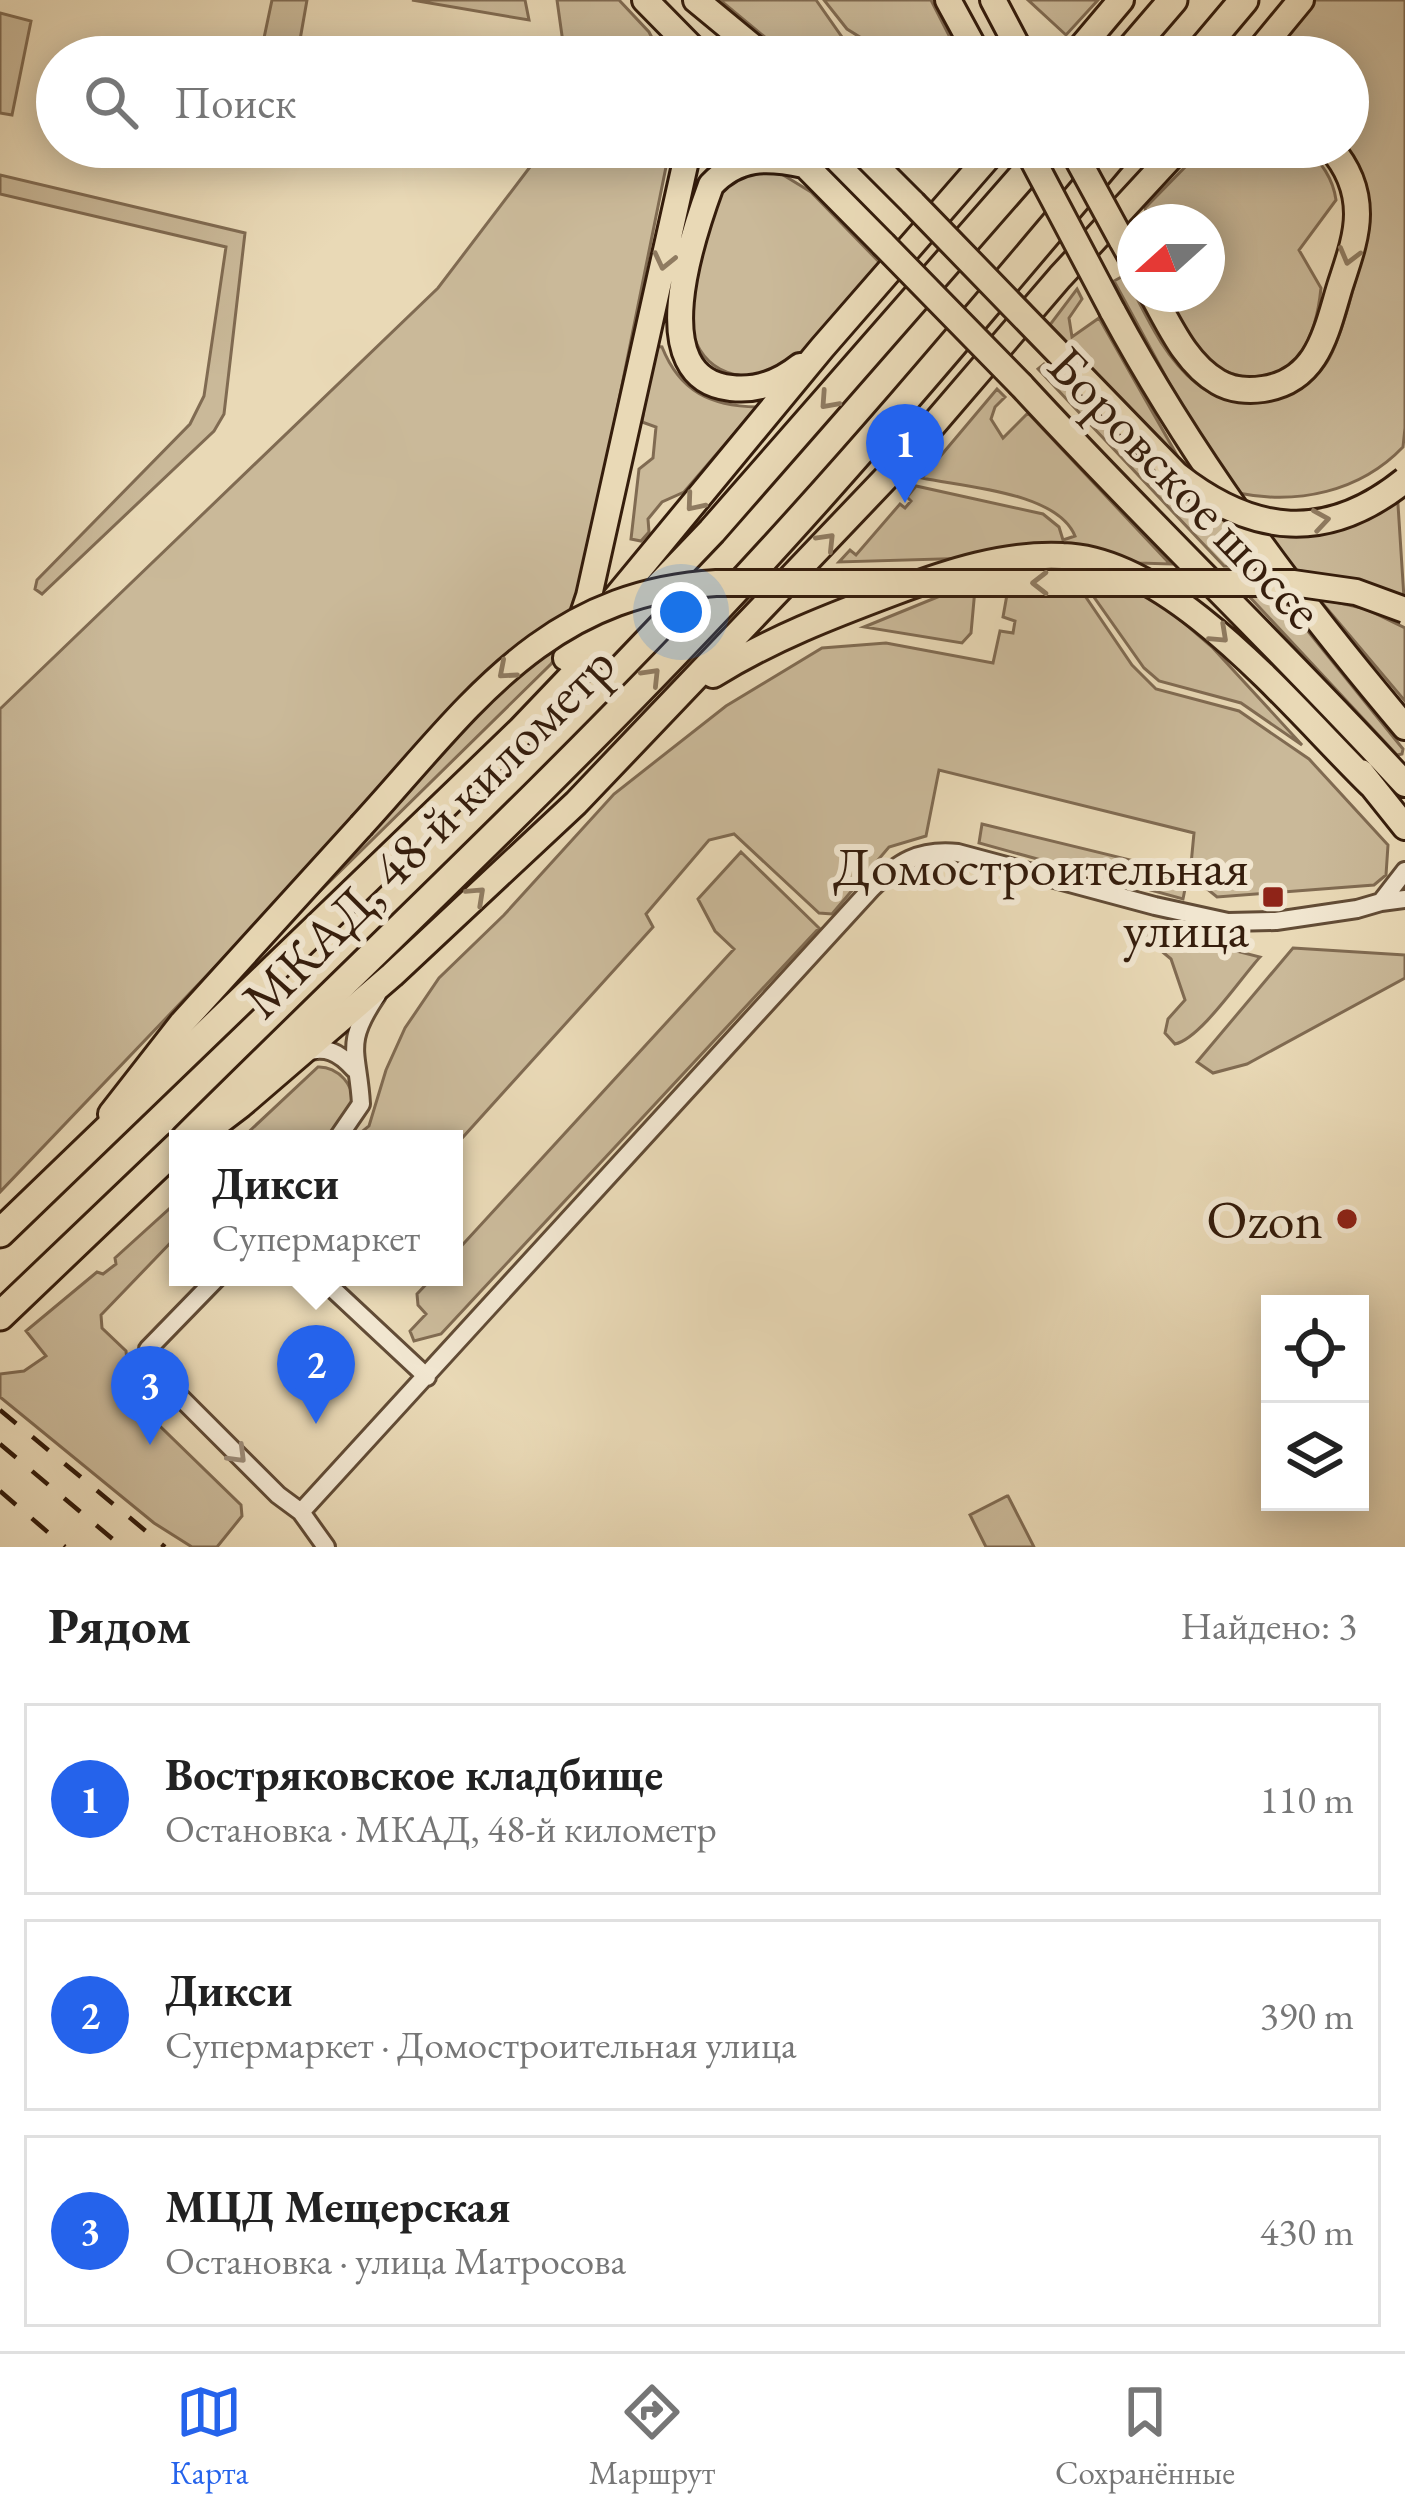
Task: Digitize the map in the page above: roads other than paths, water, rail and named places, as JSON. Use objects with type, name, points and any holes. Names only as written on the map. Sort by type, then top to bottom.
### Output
[{"type":"highway","points":[[1142,36],[1173,0]]},
{"type":"highway","points":[[1214,36],[1244,0]]},
{"type":"highway","name":"МКАД, 48-й километр","points":[[0,1233],[521,731],[727,515],[1030,168]]},
{"type":"highway","name":"МКАД, 48-й километр","points":[[193,1130],[468,862],[722,604],[972,323],[1102,168]]},
{"type":"highway","points":[[1,1315],[169,1157]]},
{"type":"main road","points":[[645,0],[668,36]]},
{"type":"main road","points":[[645,0],[680,36]]},
{"type":"main road","points":[[696,0],[740,36]]},
{"type":"main road","points":[[948,0],[968,36]]},
{"type":"main road","points":[[993,0],[1012,36]]},
{"type":"main road","points":[[1091,36],[1121,0]]},
{"type":"main road","points":[[1271,36],[1301,0]]},
{"type":"main road","points":[[521,731],[566,658],[589,596],[684,168]]},
{"type":"main road","points":[[729,168],[710,185],[684,276],[677,313],[680,339],[703,377],[725,388],[772,383],[822,348]]},
{"type":"main road","name":"Боровское шоссе","points":[[808,168],[1405,784]]},
{"type":"main road","points":[[878,168],[1177,475],[1228,511],[1268,522],[1312,523],[1352,514],[1405,480]]},
{"type":"main road","points":[[566,658],[822,348],[979,168]]},
{"type":"main road","name":"Боровское шоссе","points":[[1038,168],[1168,410],[1255,538],[1405,727]]},
{"type":"main road","points":[[1082,168],[1117,233]]},
{"type":"main road","points":[[207,1130],[392,975],[576,803],[903,460],[1060,277],[1161,168]]},
{"type":"main road","points":[[1162,312],[1182,346],[1218,382],[1257,390],[1294,380],[1308,368],[1324,340],[1356,231],[1354,188],[1346,168]]},
{"type":"main road","points":[[660,718],[713,674],[788,632],[954,572],[995,562],[1064,556],[1112,565],[1177,600],[1227,641],[1371,785]]},
{"type":"main road","points":[[75,1160],[182,1023],[492,683],[528,652],[595,609],[659,589],[716,583],[1293,583],[1356,592],[1405,610]]},
{"type":"main road","points":[[1255,631],[1405,827]]},
{"type":"street","points":[[301,1512],[871,889],[909,857],[929,852],[958,854],[1228,922],[1313,917],[1405,899]]},
{"type":"street","points":[[1381,902],[1405,871]]},
{"type":"street","points":[[343,1130],[361,1104],[354,1070],[355,1034],[392,975]]},
{"type":"street","points":[[301,1054],[327,1050],[339,1054],[354,1070]]},
{"type":"street","points":[[209,1286],[148,1349],[152,1367],[278,1495],[301,1512],[326,1547]]},
{"type":"street","points":[[330,1286],[427,1377]]},
{"type":"railway","points":[[0,1410],[165,1547]]},
{"type":"railway","points":[[0,1444],[122,1547]]},
{"type":"railway","points":[[0,1491],[65,1547]]},
{"type":"place","name":"Востряковское кладбище","points":[[905,503]]},
{"type":"place","name":"Домостроительная улица","points":[[1273,897]]},
{"type":"place","name":"Ozon","points":[[1347,1219]]},
{"type":"place","name":"Дикси","points":[[316,1424]]},
{"type":"place","name":"МЦД Мещерская","points":[[150,1445]]}]
